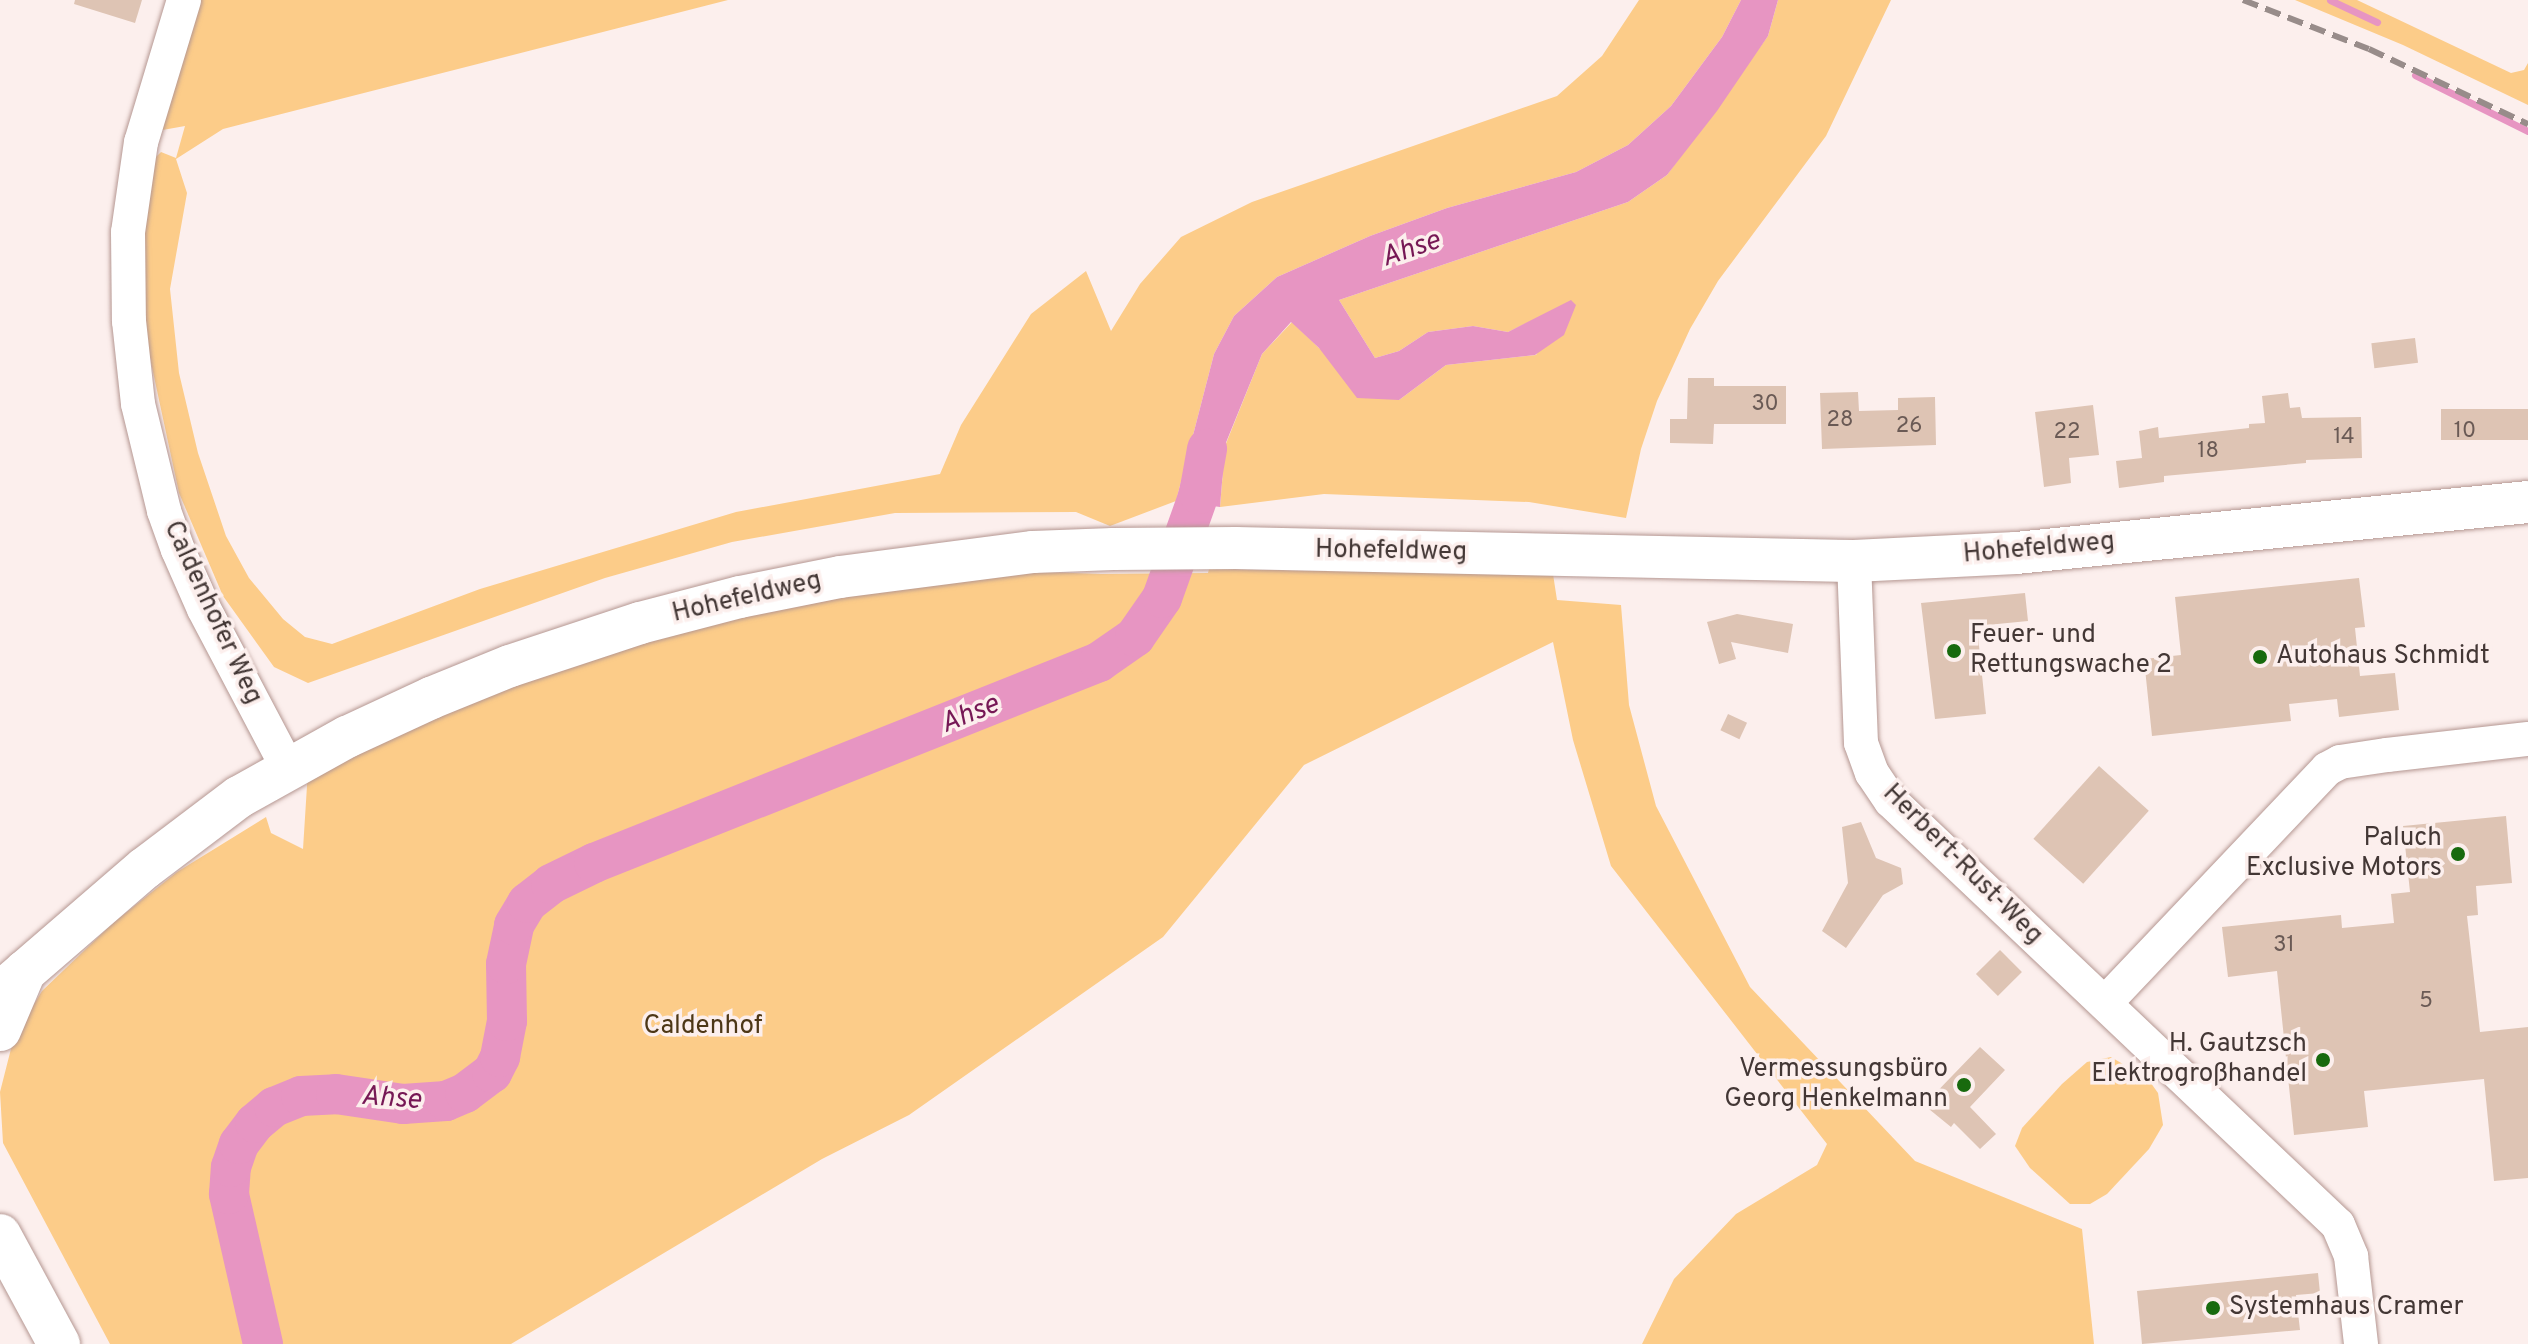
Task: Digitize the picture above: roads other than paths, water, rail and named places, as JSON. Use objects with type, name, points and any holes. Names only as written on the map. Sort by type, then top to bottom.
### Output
[{"type":"main road","name":"Hohefeldweg","points":[[288,768],[431,698],[510,666],[668,616],[854,575],[1033,552],[1236,548],[1854,561],[2016,553],[2528,502]]},
{"type":"main road","points":[[0,1030],[13,982],[156,859],[239,797],[288,768]]},
{"type":"main road","points":[[0,1235],[59,1344]]},
{"type":"street","name":"Caldenhofer Weg","points":[[184,0],[147,117],[128,232],[129,321],[138,404],[164,511],[178,550],[204,609],[288,768]]},
{"type":"street","name":"Herbert-Rust-Weg","points":[[1854,561],[1861,743],[1872,773],[1891,801],[2338,1225],[2351,1256],[2361,1344]]},
{"type":"street","points":[[2106,1002],[2327,769],[2340,762],[2528,739]]},
{"type":"water","points":[[1741,0],[1778,0],[1768,36],[1717,111],[1667,175],[1628,202],[1339,300],[1375,358],[1399,351],[1428,332],[1473,326],[1508,332],[1571,300],[1576,305],[1564,335],[1535,355],[1446,365],[1399,400],[1357,398],[1319,348],[1291,322],[1262,354],[1225,445],[1220,507],[1176,501],[1214,354],[1234,316],[1277,277],[1370,236],[1447,208],[1576,172],[1628,145],[1671,106],[1722,37]]},
{"type":"waterway","points":[[2330,0],[2377,22]]},
{"type":"waterway","points":[[2415,75],[2528,131]]},
{"type":"waterway","name":"Ahse","points":[[263,1344],[229,1194],[231,1167],[239,1144],[255,1123],[274,1107],[301,1096],[336,1094],[403,1104],[446,1101],[465,1093],[492,1073],[500,1057],[507,1021],[506,964],[514,925],[527,903],[551,884],[594,863],[1099,662],[1135,637],[1162,598],[1199,494],[1207,449]]},
{"type":"railway","points":[[2243,0],[2369,49],[2528,124]]},
{"type":"place","name":"Feuer- und Rettungswache 2","points":[[1954,651]]},
{"type":"place","name":"Autohaus Schmidt","points":[[2260,657]]},
{"type":"place","name":"Paluch Exclusive Motors","points":[[2458,854]]},
{"type":"place","name":"H. Gautzsch Elektrogroßhandel","points":[[2323,1060]]},
{"type":"place","name":"Vermessungsbüro Georg Henkelmann","points":[[1964,1085]]},
{"type":"place","name":"Systemhaus Cramer","points":[[2213,1308]]},
{"type":"park label","name":"Caldenhof","points":[[703,1027]]}]
